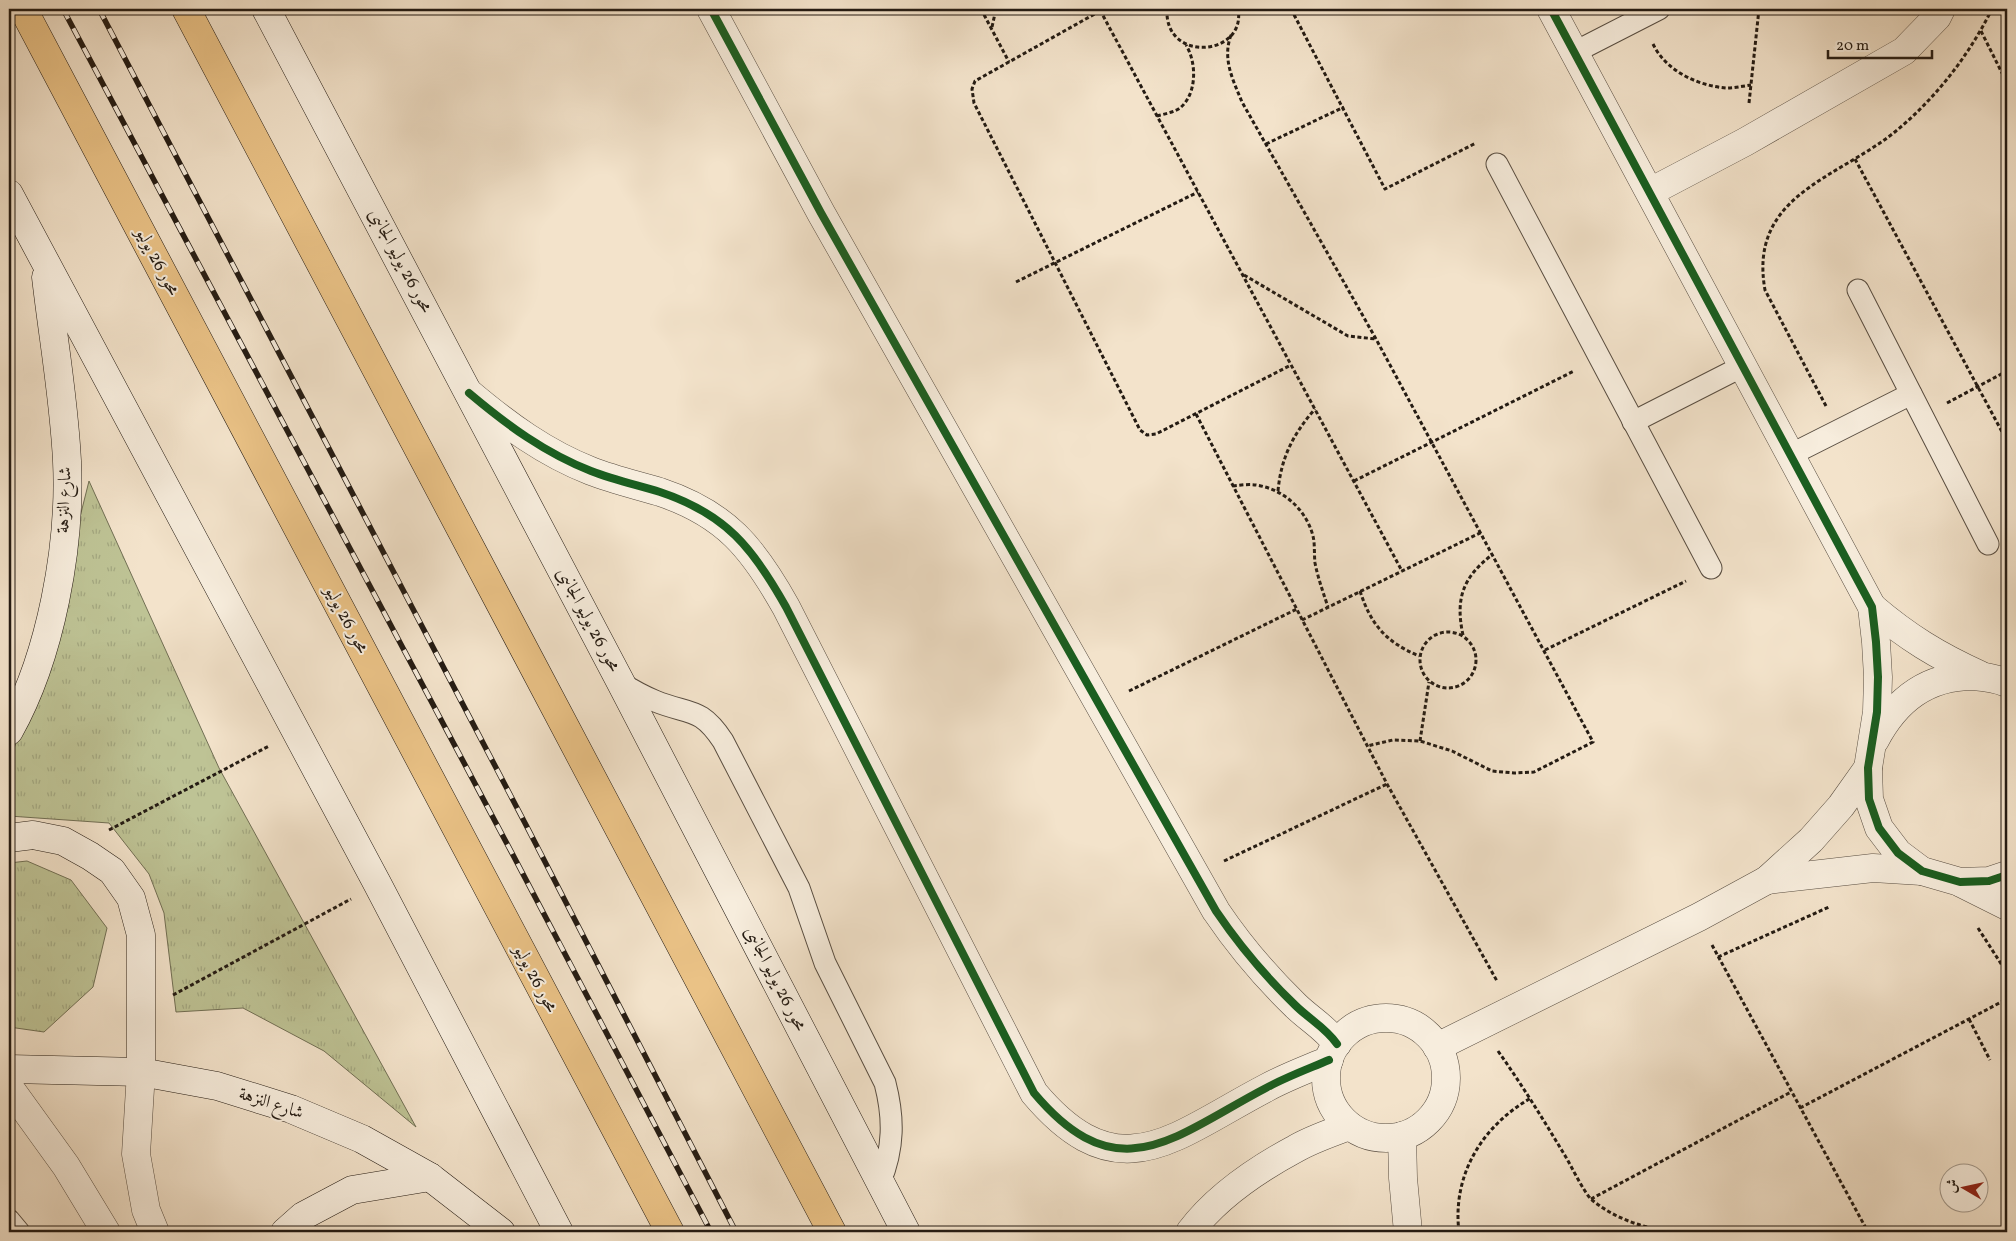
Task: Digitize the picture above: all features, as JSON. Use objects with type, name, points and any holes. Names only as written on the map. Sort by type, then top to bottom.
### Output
[{"type":"highway","name":"محور 26 يوليو","points":[[23,9],[670,1232]]},
{"type":"highway","points":[[186,9],[832,1232]]},
{"type":"street","name":"محور 26 يوليو الجانبى","points":[[266,9],[621,683],[906,1232]]},
{"type":"street","points":[[711,9],[826,222],[1216,911],[1239,946],[1273,984],[1297,1007],[1330,1033],[1333,1052]]},
{"type":"street","points":[[1551,9],[1872,607],[1924,647],[1996,680]]},
{"type":"street","points":[[1650,192],[1745,142],[1904,51],[1937,17],[1941,9]]},
{"type":"street","points":[[9,194],[378,885],[559,1232]]},
{"type":"street","name":"شارع النزهة","points":[[9,731],[33,676],[50,624],[67,516],[67,462],[62,407],[43,260]]},
{"type":"street","points":[[469,393],[497,417],[527,438],[558,456],[591,471],[625,483],[660,492],[693,505],[723,524],[748,547],[769,576],[786,606],[1034,1093],[1052,1114],[1073,1132],[1097,1145],[1122,1149],[1147,1148],[1176,1138],[1333,1052]]},
{"type":"street","points":[[1872,607],[1878,676],[1877,712],[1870,757],[1869,799],[1880,828],[1898,853],[1922,872]]},
{"type":"street","points":[[1437,1047],[1699,917],[1767,880],[1818,833],[1841,806],[1870,757],[1885,720],[1904,700],[1929,684],[1956,676],[1996,680]]},
{"type":"street","points":[[9,838],[33,835],[63,841],[112,871],[131,898],[141,935],[141,1072],[136,1154],[146,1210],[155,1232]]},
{"type":"street","points":[[1767,880],[1873,868],[1922,872],[1960,882],[2007,906]]},
{"type":"street","points":[[1960,882],[1989,881],[2007,875]]},
{"type":"street","points":[[1380,1019],[1396,1019],[1412,1024],[1426,1034],[1437,1047],[1444,1064],[1446,1082],[1442,1100],[1432,1116],[1419,1129],[1402,1136],[1374,1138],[1349,1126],[1336,1112],[1328,1096],[1326,1078],[1333,1052],[1349,1031],[1364,1023],[1380,1019]]},
{"type":"street","name":"شارع النزهة","points":[[9,1069],[141,1072],[217,1086],[291,1109],[362,1139],[430,1178],[501,1232]]},
{"type":"street","points":[[9,1087],[66,1166],[106,1232]]},
{"type":"street","points":[[1190,1232],[1228,1191],[1296,1148],[1349,1126]]},
{"type":"street","points":[[1402,1136],[1403,1178],[1408,1232]]},
{"type":"street","points":[[285,1232],[303,1216],[352,1190],[430,1178]]},
{"type":"lane","points":[[1575,52],[1659,9]]},
{"type":"lane","points":[[1497,164],[1711,568]]},
{"type":"lane","points":[[1858,290],[1988,544]]},
{"type":"lane","points":[[1633,422],[1743,366]]},
{"type":"lane","points":[[1790,455],[1911,394]]},
{"type":"lane","points":[[621,683],[638,694],[657,702],[691,711],[704,718],[715,728],[723,741],[799,888],[825,963],[884,1084],[890,1103],[892,1143],[888,1163],[880,1182]]},
{"type":"lane","points":[[9,1220],[19,1232]]},
{"type":"path","points":[[981,9],[1009,62]]},
{"type":"path","points":[[992,28],[996,9]]},
{"type":"path","points":[[1167,9],[1166,17],[1170,28],[1176,38],[1186,44],[1198,48],[1210,48],[1221,44],[1231,35]]},
{"type":"path","points":[[1238,9],[1237,24],[1227,47],[1229,66],[1234,84],[1482,532],[1594,742],[1534,772],[1514,773],[1492,771],[1452,751],[1420,741],[1393,740],[1367,746]]},
{"type":"path","points":[[1291,9],[1344,107],[1385,189],[1475,143],[1484,145],[1497,164]]},
{"type":"path","points":[[1745,142],[1759,9]]},
{"type":"path","points":[[1839,430],[1765,290],[1762,256],[1766,239],[1773,223],[1796,196],[1856,159],[1896,130],[1921,108],[1944,84],[1981,31],[1992,9]]},
{"type":"path","points":[[1292,365],[1156,434],[1147,435],[1140,430],[974,102],[972,90],[975,81],[1100,10],[1292,365],[1402,571]]},
{"type":"path","points":[[1981,31],[2007,83]]},
{"type":"path","points":[[1652,42],[1669,65],[1687,78],[1707,85],[1729,88],[1751,85]]},
{"type":"path","points":[[1157,116],[1179,109],[1190,93],[1194,73],[1190,51],[1186,44]]},
{"type":"path","points":[[1266,144],[1344,107]]},
{"type":"path","points":[[1856,159],[2007,441]]},
{"type":"path","points":[[1016,282],[1198,192]]},
{"type":"path","points":[[1243,274],[1348,336],[1376,339]]},
{"type":"path","points":[[1354,481],[1599,358]]},
{"type":"path","points":[[1922,416],[2007,371]]},
{"type":"path","points":[[1278,491],[1280,472],[1285,454],[1294,436],[1315,409]]},
{"type":"path","points":[[1196,414],[1387,784],[1514,1010]]},
{"type":"path","points":[[1233,486],[1256,485],[1278,491],[1290,499],[1308,523],[1313,537],[1320,584],[1328,607]]},
{"type":"path","points":[[1302,620],[1482,532]]},
{"type":"path","points":[[1463,636],[1459,617],[1460,598],[1467,580],[1478,565],[1493,554]]},
{"type":"path","points":[[1545,650],[1711,568]]},
{"type":"path","points":[[1360,591],[1366,609],[1375,625],[1402,649],[1419,656]]},
{"type":"path","points":[[1099,705],[1297,610]]},
{"type":"path","points":[[1450,632],[1463,636],[1471,644],[1476,655],[1476,667],[1471,677],[1462,685],[1451,689],[1439,688],[1429,682],[1420,666],[1419,656],[1425,643],[1436,634],[1450,632]]},
{"type":"path","points":[[1420,741],[1429,682]]},
{"type":"path","points":[[75,848],[296,732]]},
{"type":"path","points":[[1195,874],[1387,784]]},
{"type":"path","points":[[141,1012],[378,885]]},
{"type":"path","points":[[1718,957],[1836,904]]},
{"type":"path","points":[[1699,917],[1718,957],[1868,1232]]},
{"type":"path","points":[[1976,926],[2007,973]]},
{"type":"path","points":[[1800,1108],[2007,999]]},
{"type":"path","points":[[1969,1019],[1990,1060]]},
{"type":"path","points":[[1481,1026],[1531,1098],[1591,1199],[1612,1213],[1635,1224],[1660,1231],[1681,1232]]},
{"type":"path","points":[[1591,1199],[1792,1092]]},
{"type":"path","points":[[1459,1232],[1457,1219],[1458,1195],[1464,1172],[1475,1150],[1489,1130],[1501,1118],[1531,1098]]},
{"type":"green space","points":[[89,481],[219,768],[416,1127],[324,1051],[243,1008],[176,1012],[164,913],[149,874],[109,823],[9,816],[9,760],[22,729],[50,637]]},
{"type":"green space","points":[[27,861],[71,880],[107,928],[93,987],[44,1032],[9,1027],[9,863]]},
{"type":"railway","points":[[63,9],[513,855],[711,1232]]},
{"type":"railway","points":[[99,9],[526,825],[736,1232]]},
{"type":"cycle path","points":[[711,9],[821,213],[1216,911],[1243,948],[1273,983],[1300,1010],[1328,1033],[1337,1044]]},
{"type":"cycle path","points":[[1551,9],[1872,607],[1878,677],[1877,712],[1868,768],[1869,799],[1879,828],[1898,853],[1922,871],[1960,882],[1989,881],[2007,875]]},
{"type":"cycle path","points":[[469,393],[512,427],[558,456],[591,471],[660,492],[703,511],[720,522],[749,550],[762,567],[786,607],[1034,1093],[1065,1124],[1093,1142],[1121,1148],[1147,1146],[1175,1137],[1274,1084],[1329,1060]]}]
